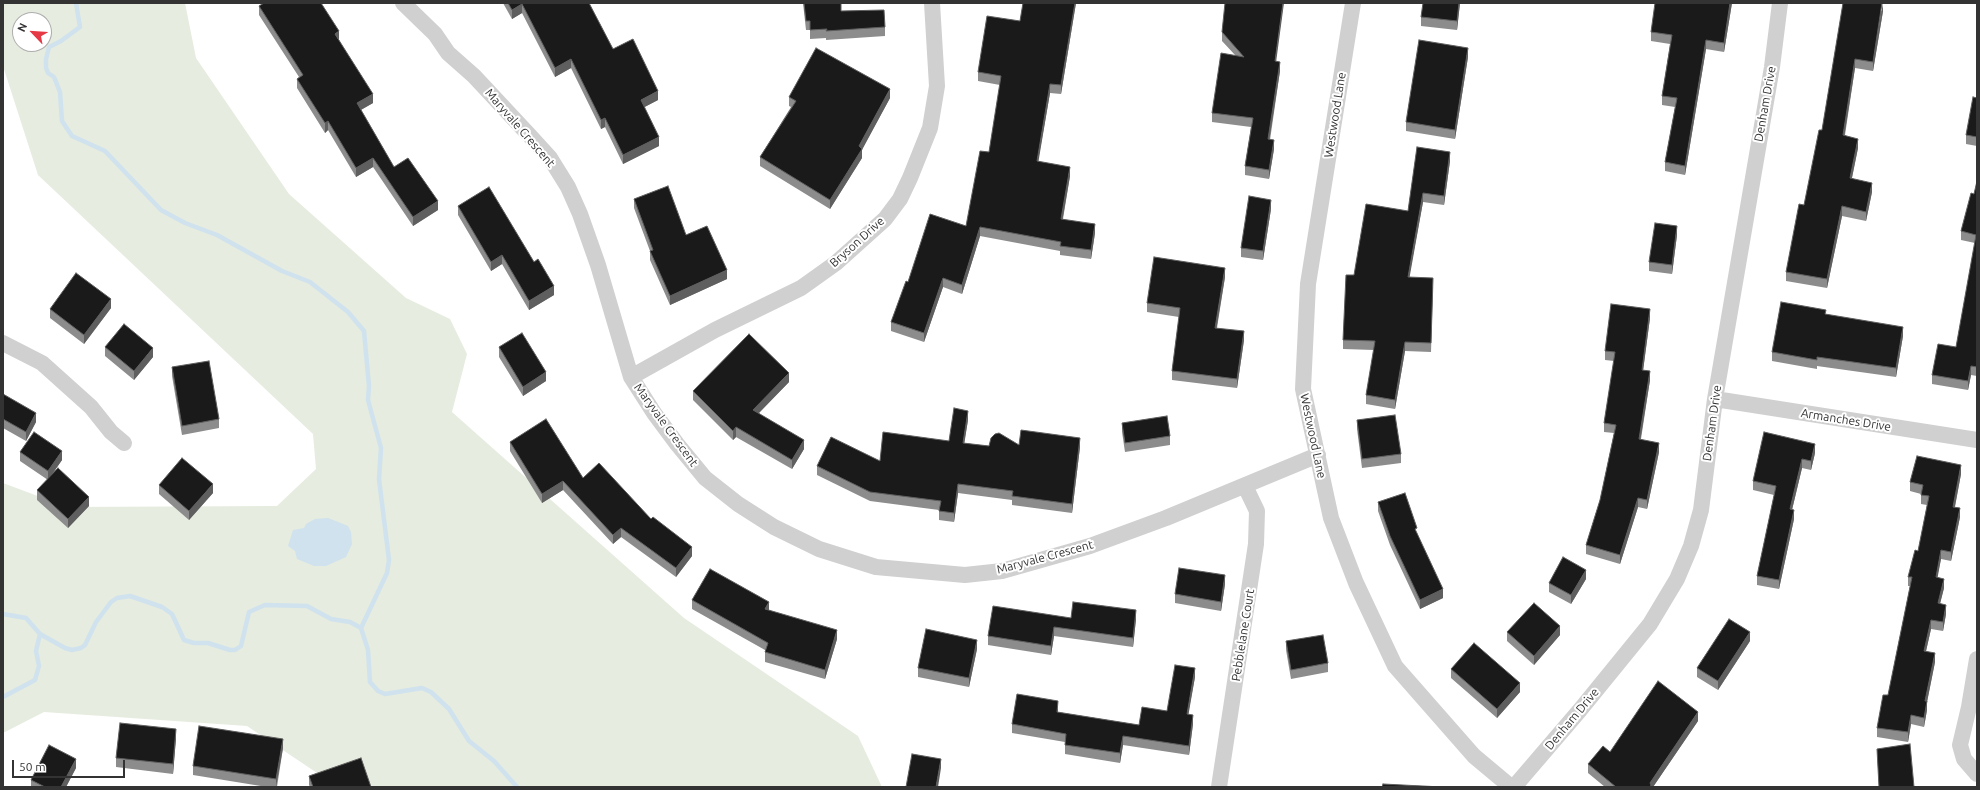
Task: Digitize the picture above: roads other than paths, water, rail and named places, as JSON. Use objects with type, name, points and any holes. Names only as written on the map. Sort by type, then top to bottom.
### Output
[{"type":"street","name":"Maryvale Crescent","points":[[403,3],[435,34],[448,53],[474,76],[550,158],[568,187],[580,214],[598,265],[632,377],[654,413],[676,444],[705,478],[738,504],[774,527],[819,549],[876,567],[965,575],[1002,571],[1090,546],[1166,518],[1318,455]]},
{"type":"street","name":"Bryson Drive","points":[[632,377],[715,330],[801,288],[836,263],[885,219],[900,199],[917,164],[930,128],[937,86],[932,3]]},
{"type":"street","name":"Westwood Lane","points":[[1353,3],[1308,284],[1303,389],[1331,518],[1356,583],[1395,666],[1474,756],[1513,787]]},
{"type":"street","name":"Denham Drive","points":[[1513,787],[1580,710],[1650,624],[1677,579],[1691,546],[1701,510],[1715,399],[1772,67],[1780,3]]},
{"type":"street","points":[[3,344],[42,363],[91,407],[111,432],[124,443]]},
{"type":"street","name":"Armanches Drive","points":[[1715,399],[1977,440]]},
{"type":"street","name":"Pebblelane Court","points":[[1219,787],[1256,544],[1257,511],[1245,486]]},
{"type":"street","points":[[1977,659],[1969,707],[1960,745],[1964,759],[1977,774]]},
{"type":"water","points":[[328,518],[348,526],[351,532],[352,544],[346,557],[326,566],[314,566],[297,559],[295,551],[288,546],[293,530],[304,528],[306,524],[315,519]]},
{"type":"waterway","points":[[76,3],[80,27],[61,41],[49,47],[46,59],[46,68],[48,73],[54,77],[60,92],[62,121],[72,136],[105,151],[161,210],[185,223],[217,235],[282,271],[310,282],[348,312],[364,331],[369,386],[368,400],[381,448],[379,479],[389,560],[387,573],[361,628],[368,650],[370,682],[378,691],[385,694],[422,688],[431,692],[449,709],[469,741],[494,761],[517,787]]},
{"type":"waterway","points":[[3,614],[26,618],[40,634],[65,648],[72,650],[81,648],[85,645],[96,622],[111,602],[117,598],[130,596],[162,607],[172,614],[184,640],[194,643],[208,643],[230,650],[235,650],[241,646],[249,612],[265,605],[307,606],[331,619],[350,622],[361,628]]},
{"type":"waterway","points":[[3,697],[35,680],[39,666],[36,651],[40,634]]}]
